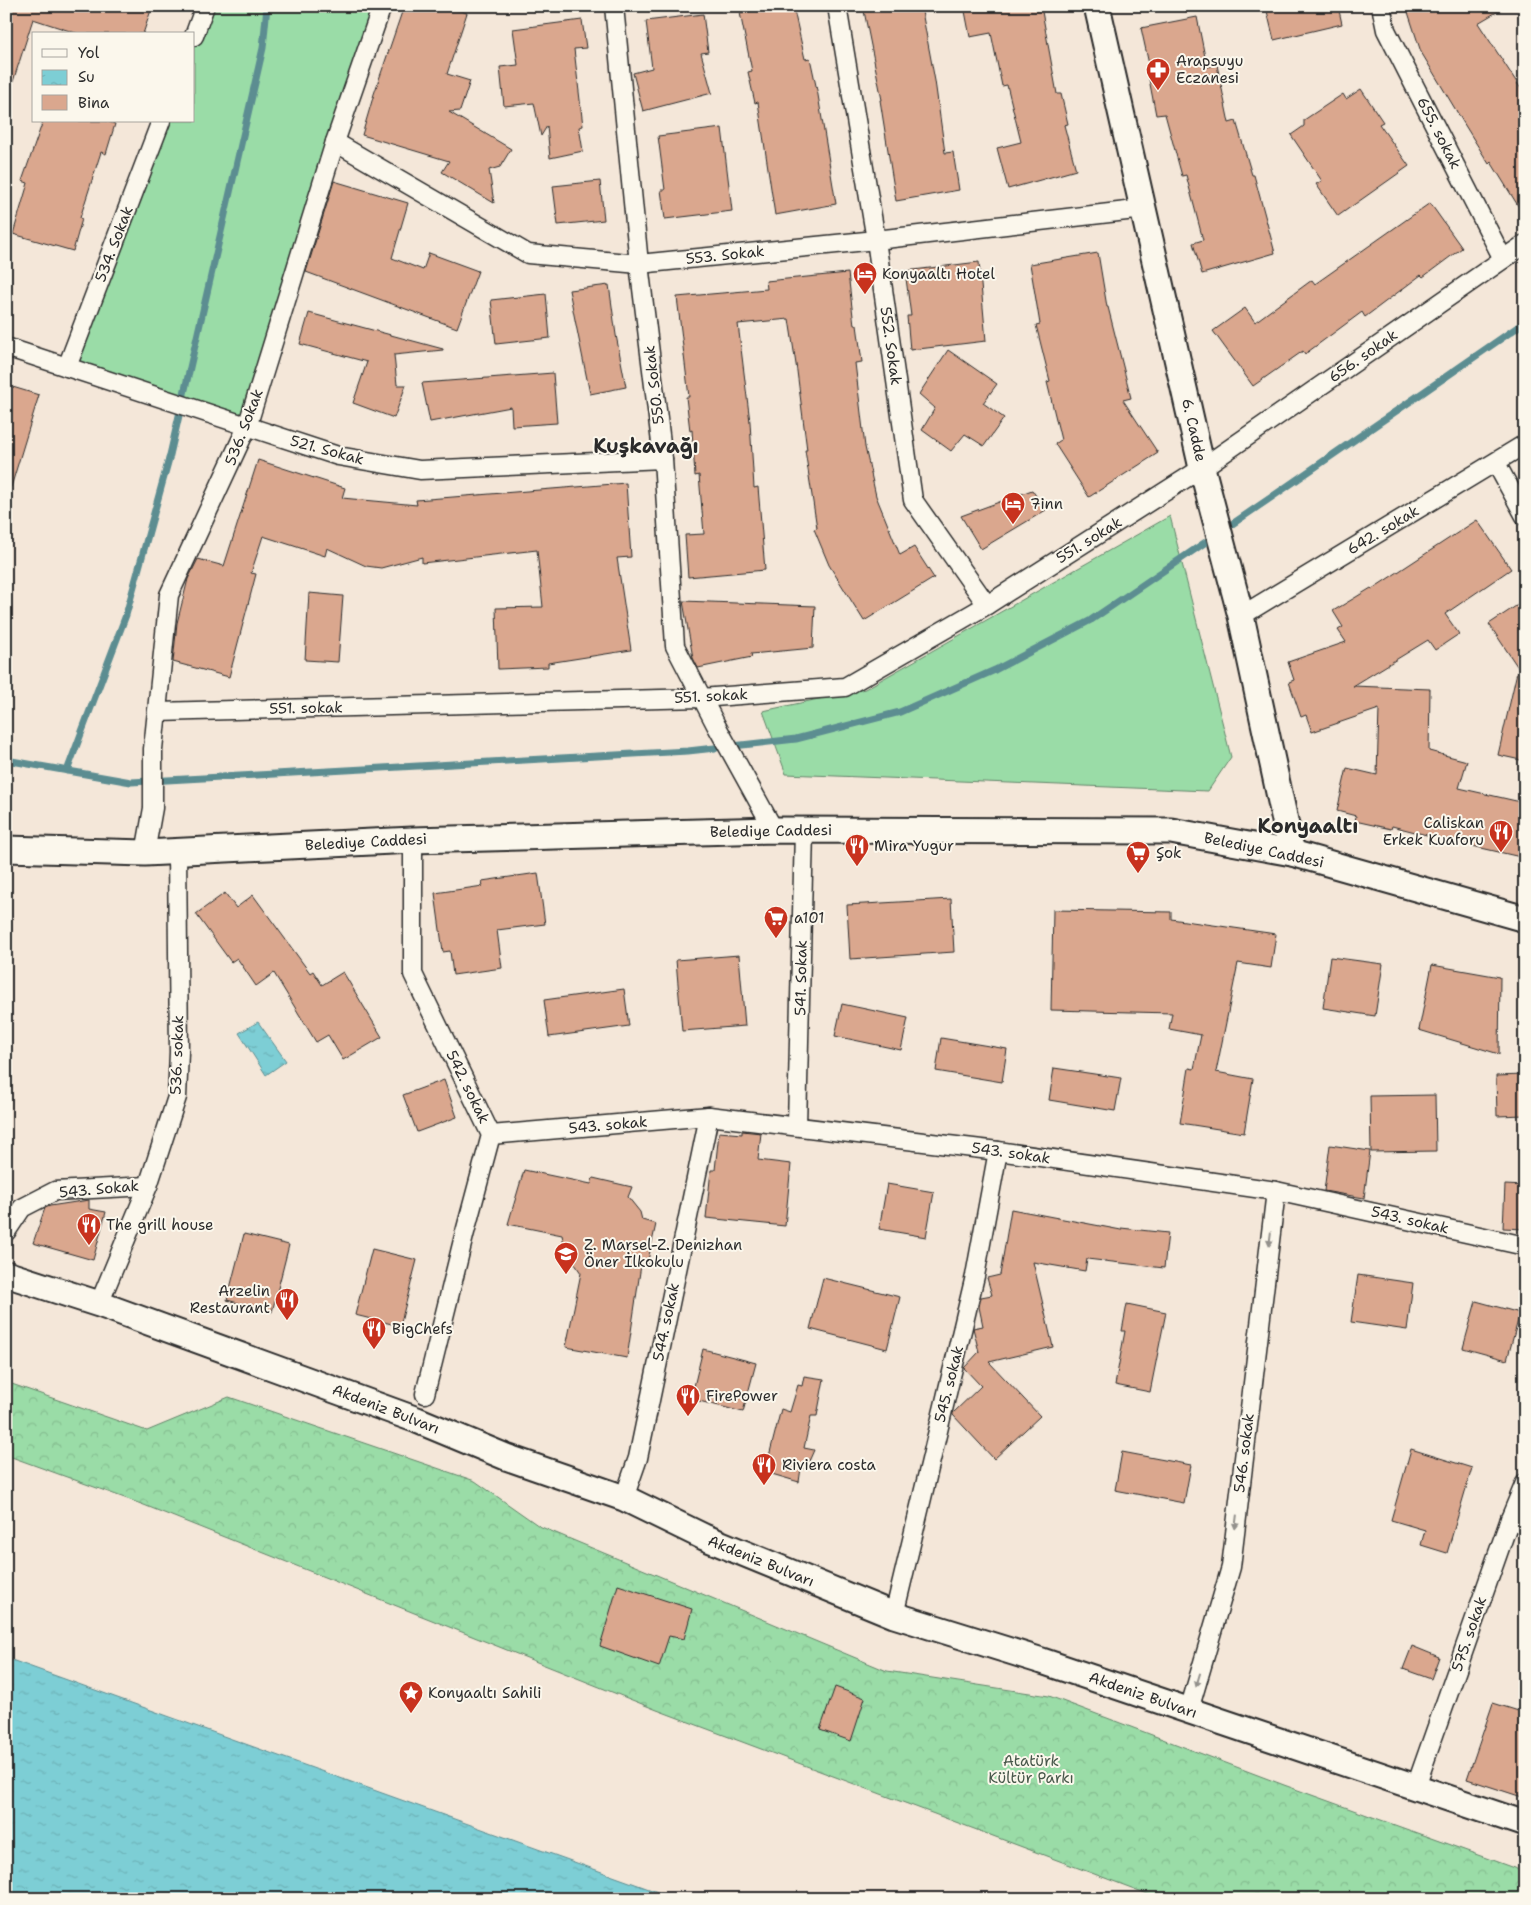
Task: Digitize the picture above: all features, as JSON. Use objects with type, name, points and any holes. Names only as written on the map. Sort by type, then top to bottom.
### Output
[{"type":"main road","name":"6. Cadde","points":[[1097,6],[1202,468],[1241,616],[1292,853]]},
{"type":"main road","name":"Belediye Caddesi","points":[[6,849],[144,853],[413,840],[774,830],[1170,831],[1292,853],[1525,919]]},
{"type":"main road","name":"Akdeniz Bulvarı","points":[[6,1274],[99,1304],[417,1420],[506,1457],[624,1498],[704,1537],[894,1615],[1042,1661],[1525,1824]]},
{"type":"street","points":[[195,33],[205,6]]},
{"type":"street","name":"536. Sokak","points":[[144,853],[153,808],[153,749],[169,595],[247,427],[336,142],[382,6]]},
{"type":"street","name":"550. Sokak","points":[[614,6],[639,264],[663,459],[675,646],[774,830]]},
{"type":"street","name":"552. Sokak","points":[[838,6],[876,240],[913,500],[987,605]]},
{"type":"street","name":"655. sokak","points":[[1381,6],[1386,30],[1503,259]]},
{"type":"street","name":"534. Sokak","points":[[67,367],[161,122]]},
{"type":"street","name":"553. Sokak","points":[[336,142],[528,254],[639,264],[876,240],[1144,209]]},
{"type":"street","name":"656. sokak","points":[[1202,468],[1525,244]]},
{"type":"street","name":"521. Sokak","points":[[6,347],[338,456],[420,470],[663,459]]},
{"type":"street","name":"642. sokak","points":[[1241,616],[1525,444]]},
{"type":"street","points":[[1496,463],[1525,516]]},
{"type":"street","name":"551. sokak","points":[[157,712],[702,698],[845,687],[987,605],[1202,468]]},
{"type":"street","name":"541. Sokak","points":[[797,1126],[804,830]]},
{"type":"street","name":"542. sokak","points":[[413,840],[413,974],[491,1135],[425,1394]]},
{"type":"street","name":"536. sokak","points":[[99,1304],[148,1186],[177,1097],[179,1052],[177,852]]},
{"type":"street","name":"543. sokak","points":[[491,1135],[709,1116],[998,1151],[1276,1190],[1525,1246]]},
{"type":"street","name":"544. sokak","points":[[624,1498],[638,1458],[709,1116]]},
{"type":"street","name":"545. sokak","points":[[894,1615],[975,1276],[998,1151]]},
{"type":"street","name":"543. Sokak","points":[[6,1232],[22,1208],[55,1191],[148,1186]]},
{"type":"street","name":"546. sokak","points":[[1189,1710],[1231,1567],[1276,1190]]},
{"type":"street","name":"575. sokak","points":[[1416,1786],[1517,1522],[1525,1483]]},
{"type":"green space","points":[[205,6],[382,6],[247,427],[67,367],[161,122],[195,122],[195,33]]},
{"type":"green space","points":[[1170,516],[1231,757],[1208,791],[786,774],[763,711],[865,689]]},
{"type":"green space","name":"Atatürk Kültür Parkı","points":[[6,1382],[147,1431],[229,1397],[475,1481],[539,1526],[887,1671],[1049,1696],[1284,1785],[1525,1872],[1525,1899],[1161,1899],[657,1710],[144,1505],[6,1455]]},
{"type":"water","points":[[258,1022],[286,1061],[266,1075],[239,1033]]},
{"type":"water","points":[[6,1658],[677,1899],[6,1899]]},
{"type":"building","points":[[6,6],[139,6],[151,10],[144,32],[73,32],[33,19],[10,91],[6,90]]},
{"type":"building","points":[[404,6],[446,6],[467,13],[447,74],[470,81],[460,111],[449,112],[511,149],[500,167],[489,170],[494,203],[442,172],[449,161],[362,135]]},
{"type":"building","points":[[773,6],[793,6],[805,59],[810,58],[836,204],[775,215],[758,102],[755,103],[748,72],[752,71],[740,13]]},
{"type":"building","points":[[863,6],[921,6],[935,81],[945,153],[953,152],[959,190],[896,201],[880,100],[882,100]]},
{"type":"building","points":[[964,6],[1041,6],[1057,94],[1061,94],[1068,124],[1064,125],[1076,170],[1008,189],[997,148],[1021,142],[1007,85],[1002,86],[991,33],[970,37]]},
{"type":"building","points":[[1287,6],[1338,6],[1342,24],[1274,40],[1267,11]]},
{"type":"building","points":[[1406,6],[1507,6],[1478,23],[1525,95],[1525,217],[1491,162],[1489,164],[1421,52]]},
{"type":"building","points":[[703,14],[708,52],[701,53],[712,93],[643,111],[633,73],[652,68],[646,21]]},
{"type":"building","points":[[1197,17],[1207,67],[1217,65],[1229,123],[1236,121],[1252,175],[1254,175],[1275,253],[1202,274],[1193,243],[1203,240],[1186,175],[1182,176],[1165,114],[1156,115],[1149,79],[1152,78],[1141,28]]},
{"type":"building","points":[[582,20],[586,48],[574,49],[583,126],[579,127],[583,151],[550,158],[547,126],[541,136],[534,103],[504,106],[500,67],[518,65],[513,29]]},
{"type":"building","points":[[1361,89],[1383,122],[1379,124],[1409,166],[1338,216],[1316,184],[1322,181],[1291,135],[1304,126],[1304,120],[1343,94],[1346,99]]},
{"type":"building","points":[[43,122],[109,122],[115,124],[106,154],[101,152],[80,218],[82,219],[73,251],[13,234],[28,183],[22,181]]},
{"type":"building","points":[[722,128],[732,211],[665,219],[661,190],[665,190],[658,136]]},
{"type":"building","points":[[334,181],[408,203],[392,258],[423,270],[429,253],[478,271],[457,328],[306,272]]},
{"type":"building","points":[[600,181],[604,220],[558,225],[553,186]]},
{"type":"building","points":[[1430,203],[1462,248],[1423,277],[1421,275],[1365,317],[1362,312],[1305,354],[1303,351],[1253,386],[1213,331],[1245,308],[1255,322],[1312,280],[1315,284]]},
{"type":"building","points":[[1098,253],[1107,307],[1131,398],[1123,400],[1158,453],[1089,497],[1055,444],[1061,440],[1047,382],[1050,381],[1036,325],[1040,324],[1030,264]]},
{"type":"building","points":[[979,262],[986,341],[910,350],[907,316],[911,316],[905,271]]},
{"type":"building","points":[[848,273],[854,325],[857,325],[862,362],[855,363],[865,447],[876,496],[900,555],[914,547],[934,578],[864,621],[829,565],[814,529],[817,528],[805,450],[807,450],[789,319],[738,324],[750,422],[754,488],[758,487],[765,570],[688,577],[685,535],[704,534],[699,475],[695,476],[692,430],[690,431],[686,397],[689,397],[677,297],[767,289],[766,281]]},
{"type":"building","points":[[609,285],[626,387],[590,394],[569,290]]},
{"type":"building","points":[[546,294],[550,338],[496,344],[491,300]]},
{"type":"building","points":[[309,313],[443,350],[394,355],[397,385],[406,385],[394,418],[353,403],[367,362],[300,344]]},
{"type":"building","points":[[948,350],[997,384],[983,403],[1004,418],[984,446],[965,434],[951,451],[922,430],[935,408],[919,394]]},
{"type":"building","points":[[553,373],[557,423],[512,426],[511,407],[430,422],[422,383]]},
{"type":"building","points":[[6,385],[39,395],[11,487],[6,487]]},
{"type":"building","points":[[258,460],[345,488],[342,498],[417,505],[416,500],[626,483],[631,557],[617,558],[631,650],[548,663],[548,667],[498,669],[496,608],[543,607],[537,550],[422,563],[422,557],[381,568],[366,566],[327,548],[325,556],[263,536],[251,573],[256,574],[229,677],[173,662],[177,623],[188,579],[198,559],[224,566]]},
{"type":"building","points":[[1032,490],[1046,510],[981,549],[961,516]]},
{"type":"building","points":[[1477,520],[1511,569],[1445,614],[1459,634],[1435,650],[1428,640],[1353,686],[1430,689],[1429,751],[1467,761],[1459,788],[1525,803],[1525,858],[1392,826],[1391,829],[1355,821],[1356,816],[1337,811],[1347,768],[1377,775],[1379,709],[1312,732],[1306,715],[1301,717],[1289,682],[1294,680],[1288,662],[1346,642],[1338,630],[1343,627],[1333,611],[1372,589]]},
{"type":"building","points":[[309,593],[343,596],[338,662],[305,660]]},
{"type":"building","points":[[1525,600],[1525,761],[1498,755],[1517,672],[1521,672],[1489,624]]},
{"type":"building","points":[[683,601],[815,606],[813,648],[751,654],[752,657],[698,668],[693,658]]},
{"type":"building","points":[[538,873],[545,924],[497,930],[502,968],[453,975],[450,951],[443,952],[435,893],[483,886],[482,881]]},
{"type":"building","points":[[225,893],[236,908],[253,895],[310,973],[313,971],[322,985],[343,972],[382,1037],[343,1060],[328,1035],[316,1042],[274,973],[256,986],[237,958],[231,962],[196,914]]},
{"type":"building","points":[[951,899],[954,952],[850,959],[847,905]]},
{"type":"building","points":[[1053,910],[1171,912],[1171,919],[1276,934],[1271,968],[1238,963],[1216,1072],[1253,1079],[1244,1133],[1180,1123],[1189,1068],[1194,1069],[1201,1035],[1169,1029],[1172,1013],[1051,1010]]},
{"type":"building","points":[[739,955],[745,1026],[682,1031],[676,960]]},
{"type":"building","points":[[1330,957],[1383,964],[1375,1016],[1323,1008]]},
{"type":"building","points":[[1432,965],[1500,977],[1499,1054],[1419,1030]]},
{"type":"building","points":[[624,989],[629,1026],[549,1037],[544,1000]]},
{"type":"building","points":[[842,1004],[908,1018],[901,1050],[835,1036]]},
{"type":"building","points":[[941,1038],[1007,1049],[1002,1082],[936,1071]]},
{"type":"building","points":[[1054,1068],[1121,1078],[1115,1111],[1049,1100]]},
{"type":"building","points":[[1525,1075],[1525,1115],[1497,1116],[1496,1076]]},
{"type":"building","points":[[444,1080],[457,1117],[417,1132],[403,1095]]},
{"type":"building","points":[[1435,1095],[1436,1151],[1371,1152],[1370,1096]]},
{"type":"building","points":[[742,1131],[761,1133],[758,1160],[791,1164],[785,1226],[706,1218],[711,1170],[715,1170],[719,1132],[742,1134]]},
{"type":"building","points":[[1330,1145],[1370,1151],[1364,1198],[1324,1191]]},
{"type":"building","points":[[524,1170],[591,1184],[593,1178],[632,1187],[628,1197],[640,1212],[642,1220],[656,1224],[647,1265],[641,1265],[627,1358],[566,1347],[581,1273],[565,1249],[562,1235],[508,1224]]},
{"type":"building","points":[[887,1184],[934,1192],[926,1237],[879,1229]]},
{"type":"building","points":[[1505,1185],[1525,1186],[1525,1229],[1503,1228]]},
{"type":"building","points":[[89,1200],[89,1209],[106,1212],[93,1260],[33,1243],[45,1208]]},
{"type":"building","points":[[1011,1209],[1121,1230],[1121,1228],[1168,1233],[1164,1268],[1087,1259],[1085,1271],[1033,1262],[1053,1347],[989,1362],[1040,1416],[994,1459],[953,1413],[981,1386],[964,1368],[979,1352],[973,1328],[983,1326],[979,1307],[981,1297],[992,1295],[987,1278],[1000,1275]]},
{"type":"building","points":[[244,1234],[289,1245],[272,1312],[227,1300]]},
{"type":"building","points":[[372,1249],[417,1260],[400,1326],[355,1315]]},
{"type":"building","points":[[1358,1275],[1413,1283],[1407,1330],[1351,1322]]},
{"type":"building","points":[[823,1278],[900,1297],[887,1349],[810,1329]]},
{"type":"building","points":[[1476,1301],[1520,1313],[1507,1360],[1463,1348]]},
{"type":"building","points":[[1127,1304],[1166,1312],[1150,1392],[1115,1385],[1125,1331],[1122,1331]]},
{"type":"building","points":[[703,1349],[756,1363],[743,1412],[691,1399]]},
{"type":"building","points":[[804,1376],[824,1379],[817,1416],[811,1416],[804,1448],[814,1450],[806,1468],[801,1468],[799,1482],[765,1472],[781,1409],[790,1412],[798,1385],[802,1386]]},
{"type":"building","points":[[1411,1449],[1472,1468],[1447,1553],[1421,1545],[1425,1530],[1391,1520]]},
{"type":"building","points":[[1122,1452],[1191,1465],[1184,1503],[1115,1490]]},
{"type":"building","points":[[618,1585],[692,1609],[684,1639],[669,1636],[659,1667],[600,1646]]},
{"type":"building","points":[[1412,1646],[1439,1657],[1431,1679],[1403,1669]]},
{"type":"building","points":[[835,1687],[865,1698],[851,1741],[820,1730]]},
{"type":"building","points":[[1493,1703],[1525,1713],[1525,1798],[1467,1779]]},
{"type":"waterway","points":[[67,771],[126,615],[170,455],[263,48],[267,6]]},
{"type":"waterway","points":[[6,760],[131,782],[688,751],[796,739],[900,712],[995,670],[1091,620],[1525,322]]},
{"type":"place","name":"Arapsuyu Eczanesi","points":[[1158,91]]},
{"type":"place","name":"Konyaaltı Hotel","points":[[865,295]]},
{"type":"place","name":"7inn","points":[[1013,525]]},
{"type":"place","name":"Caliskan Erkek Kuaforu","points":[[1501,853]]},
{"type":"place","name":"Mira Yugur","points":[[857,867]]},
{"type":"place","name":"Şok","points":[[1138,874]]},
{"type":"place","name":"a101","points":[[776,939]]},
{"type":"place","name":"The grill house","points":[[89,1246]]},
{"type":"place","name":"Z. Marsel-Z. Denizhan Öner İlkokulu","points":[[566,1275]]},
{"type":"place","name":"Arzelin Restaurant","points":[[287,1321]]},
{"type":"place","name":"BigChefs","points":[[374,1350]]},
{"type":"place","name":"FirePower","points":[[688,1417]]},
{"type":"place","name":"Riviera costa","points":[[764,1486]]},
{"type":"place","name":"Konyaaltı Sahili","points":[[411,1714]]},
{"type":"district","name":"Kuşkavağı","points":[[646,446]]},
{"type":"district","name":"Konyaaltı","points":[[1308,826]]}]
